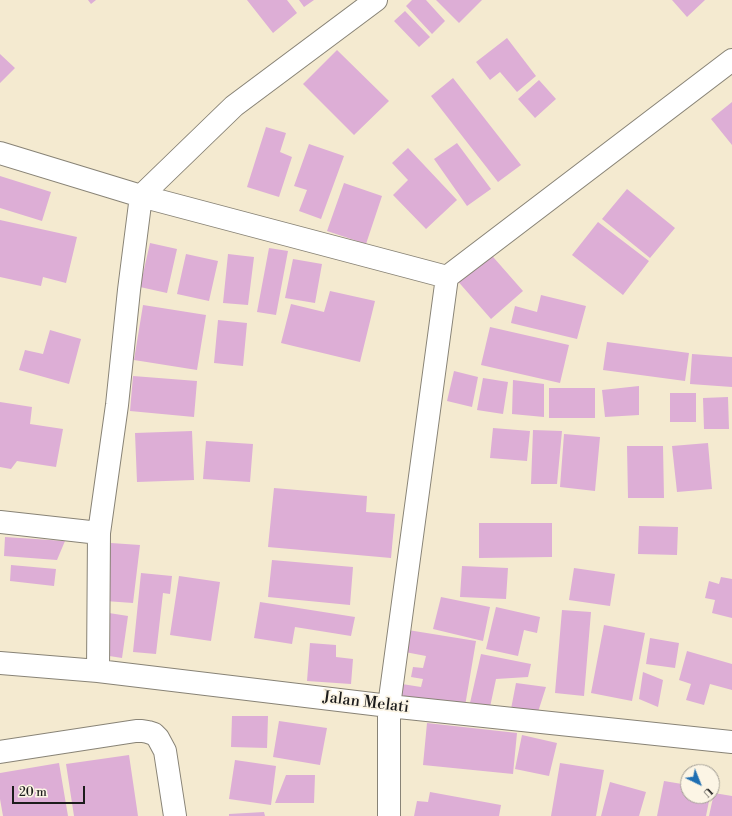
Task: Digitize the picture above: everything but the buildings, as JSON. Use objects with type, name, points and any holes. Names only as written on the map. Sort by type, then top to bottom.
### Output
[{"type":"street","points":[[98,671],[99,533],[117,405],[141,196],[234,106],[376,0]]},
{"type":"street","points":[[389,816],[389,706],[446,277],[732,60]]},
{"type":"street","points":[[0,153],[141,196],[446,277]]},
{"type":"street","points":[[0,522],[99,533]]},
{"type":"street","name":"Jalan Melati","points":[[0,663],[98,671],[389,706],[732,742]]},
{"type":"street","points":[[0,752],[136,731],[154,734],[165,751],[175,816]]}]
